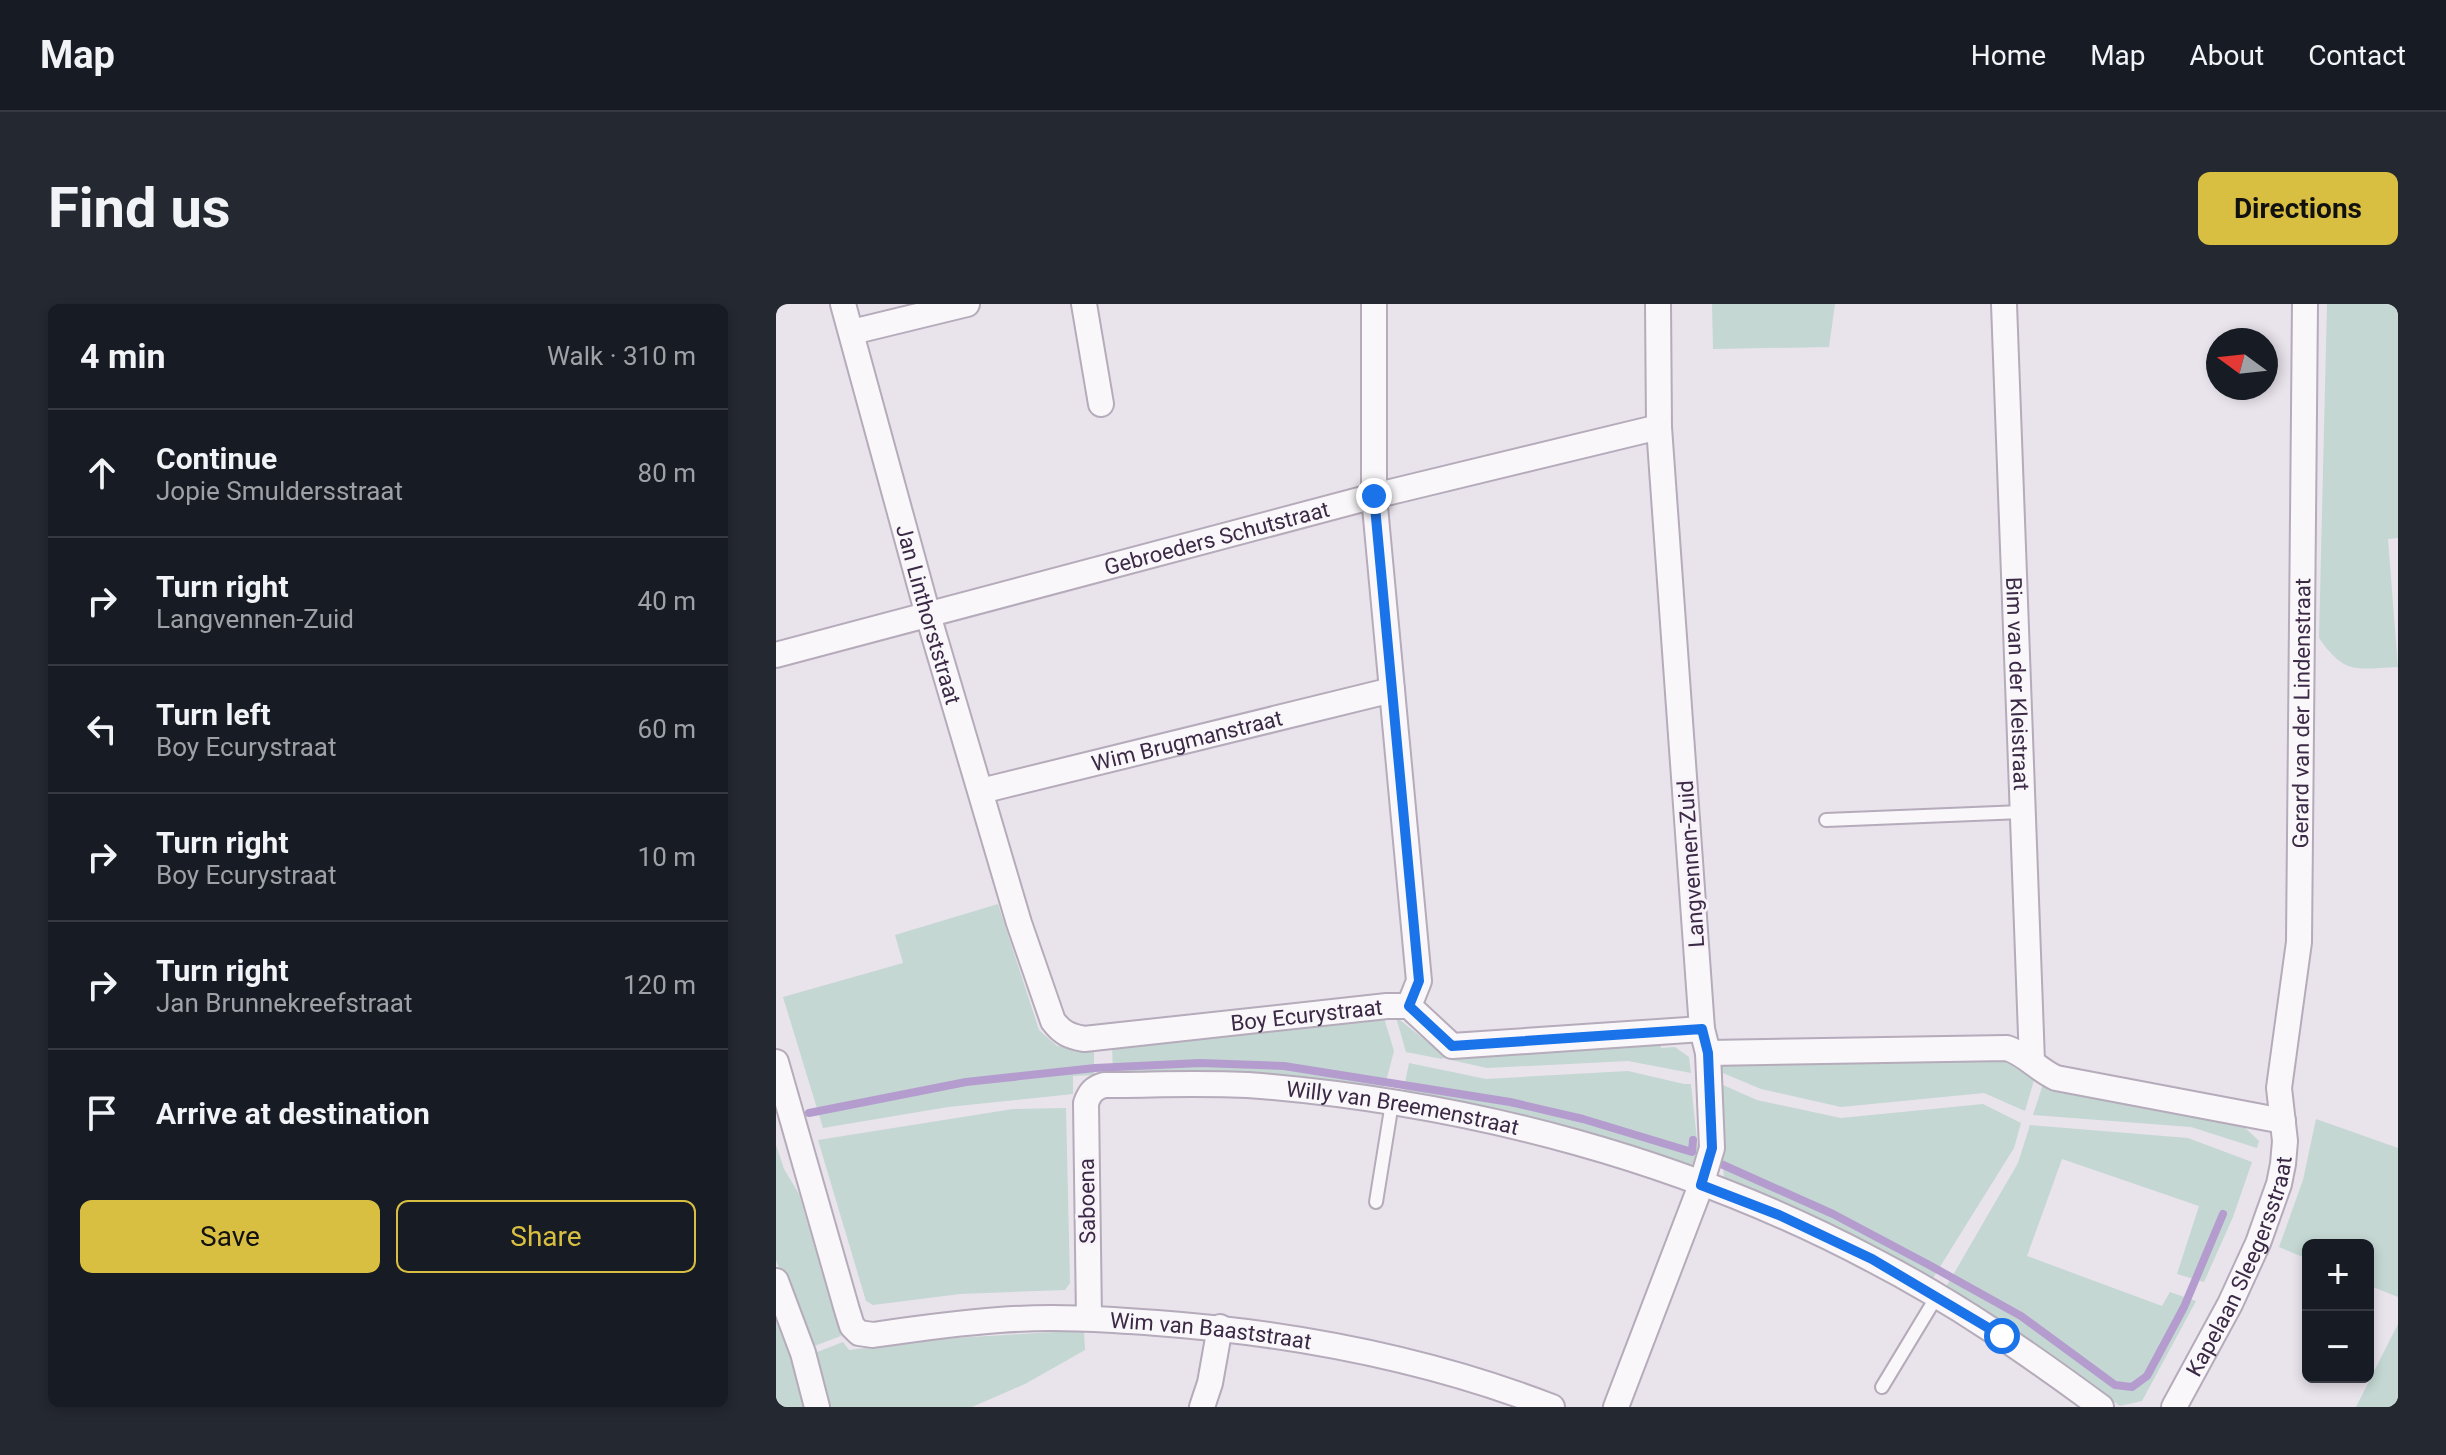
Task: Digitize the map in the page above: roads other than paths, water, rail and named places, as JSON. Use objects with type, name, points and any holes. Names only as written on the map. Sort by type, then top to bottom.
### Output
[{"type":"street","name":"Jan Linthorststraat","points":[[843,304],[928,615],[1019,923]]},
{"type":"street","points":[[852,332],[967,304]]},
{"type":"street","points":[[1084,304],[1101,404]]},
{"type":"street","points":[[1374,304],[1374,496],[1419,981],[1409,1006]]},
{"type":"street","name":"Langvennen-Zuid","points":[[1616,1407],[1701,1185],[1712,1148],[1708,1053],[1702,1029],[1659,427],[1658,304]]},
{"type":"street","name":"Bim van der Kleistraat","points":[[2004,304],[2032,1062]]},
{"type":"street","name":"Gerard van der Lindenstraat","points":[[2283,1121],[2279,1088],[2299,942],[2305,304]]},
{"type":"street","name":"Gebroeders Schutstraat","points":[[776,655],[1374,496],[1659,427]]},
{"type":"street","name":"Wim Brugmanstraat","points":[[981,791],[1392,690]]},
{"type":"street","name":"Boy Ecurystraat","points":[[1019,923],[1053,1021],[1059,1030],[1069,1036],[1084,1039],[1409,1006],[1452,1046],[1702,1029]]},
{"type":"street","points":[[1708,1053],[2007,1048],[2019,1052],[2056,1078],[2283,1121]]},
{"type":"street","name":"Wim van Baaststraat","points":[[776,1062],[847,1310],[852,1326],[859,1333],[873,1335],[999,1320],[1089,1318],[1220,1327],[1311,1340],[1411,1362],[1552,1407]]},
{"type":"street","name":"Willy van Breemenstraat","points":[[1096,1087],[1257,1086],[1392,1103],[1512,1125],[1607,1151],[1701,1185],[1872,1259],[2002,1336],[2101,1407]]},
{"type":"street","name":"Saboena","points":[[1089,1318],[1086,1103],[1096,1087]]},
{"type":"street","name":"Kapelaan Sleegersstraat","points":[[2174,1407],[2230,1304],[2258,1243],[2279,1184],[2285,1141],[2283,1121]]},
{"type":"street","points":[[776,1281],[803,1353],[817,1407]]},
{"type":"street","points":[[1202,1407],[1210,1383],[1220,1327]]},
{"type":"lane","points":[[1826,820],[2022,812]]},
{"type":"lane","points":[[1376,1202],[1392,1103]]},
{"type":"lane","points":[[1882,1387],[1937,1296]]},
{"type":"waterway","points":[[809,1113],[966,1082],[1095,1068],[1200,1063],[1284,1066],[1510,1102],[1583,1119],[1692,1152],[1693,1140]]},
{"type":"waterway","points":[[1712,1160],[1833,1214],[1931,1266],[2021,1316],[2115,1385],[2132,1387],[2147,1376],[2184,1307],[2223,1214]]}]
